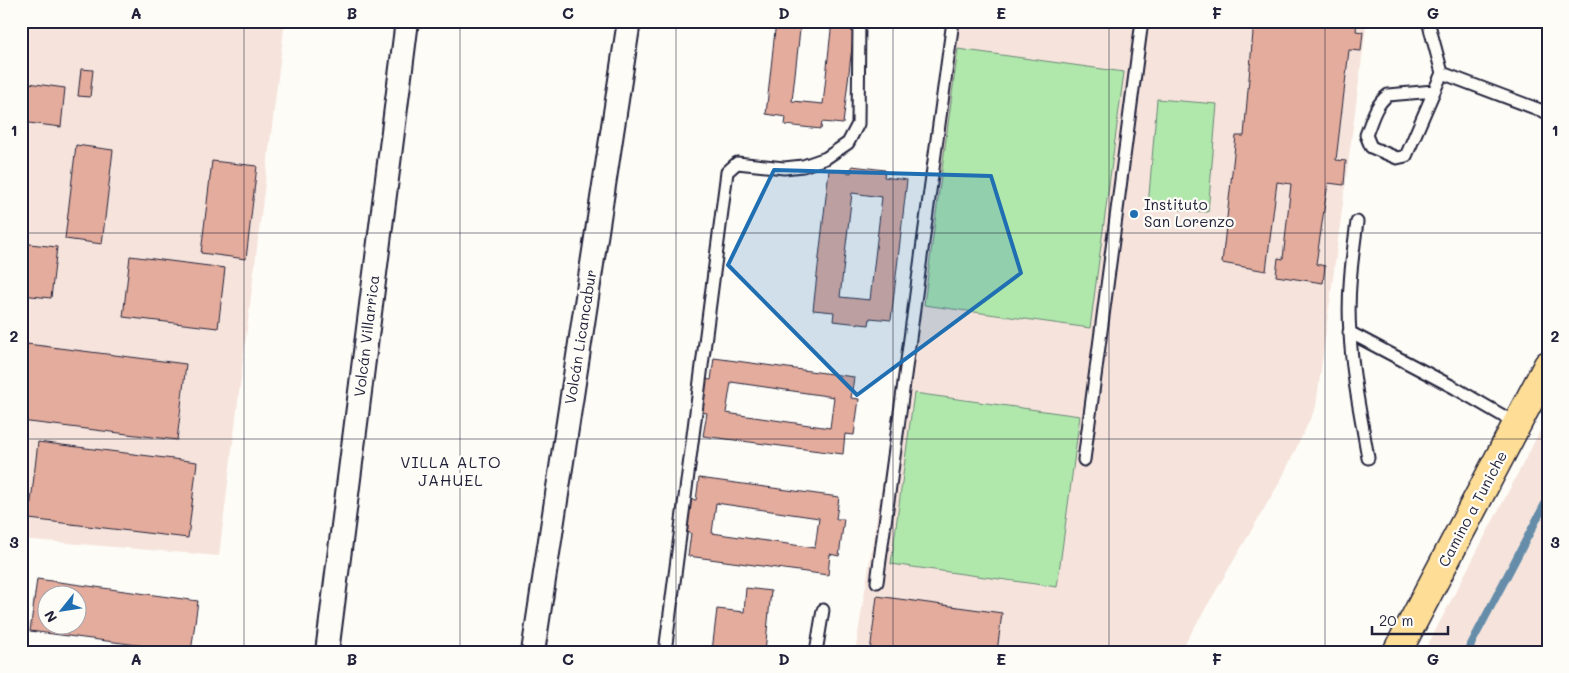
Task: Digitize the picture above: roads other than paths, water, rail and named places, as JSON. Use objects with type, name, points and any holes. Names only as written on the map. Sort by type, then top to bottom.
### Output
[{"type":"main road","name":"Camino a Tuniche","points":[[1397,652],[1548,365]]},
{"type":"street","name":"Volcán Villarrica","points":[[327,652],[407,21]]},
{"type":"street","name":"Volcán Licancabur","points":[[533,652],[629,21]]},
{"type":"lane","points":[[665,652],[727,172],[737,163],[784,168],[803,166],[826,158],[848,143],[858,124],[859,21]]},
{"type":"lane","points":[[877,582],[953,21]]},
{"type":"lane","points":[[1084,460],[1142,21]]},
{"type":"lane","points":[[1428,21],[1442,73],[1406,156],[1397,158],[1370,147],[1366,135],[1378,105],[1383,99],[1388,95],[1434,91]]},
{"type":"lane","points":[[1442,73],[1548,113]]},
{"type":"lane","points":[[1357,222],[1351,269],[1350,332],[1354,377],[1368,458]]},
{"type":"lane","points":[[1350,332],[1455,388],[1517,424]]},
{"type":"lane","points":[[816,652],[823,610]]},
{"type":"waterway","points":[[1467,652],[1548,498]]},
{"type":"place","name":"Instituto San Lorenzo","points":[[1134,214]]},
{"type":"district","name":"VILLA ALTO JAHUEL","points":[[451,471]]}]
